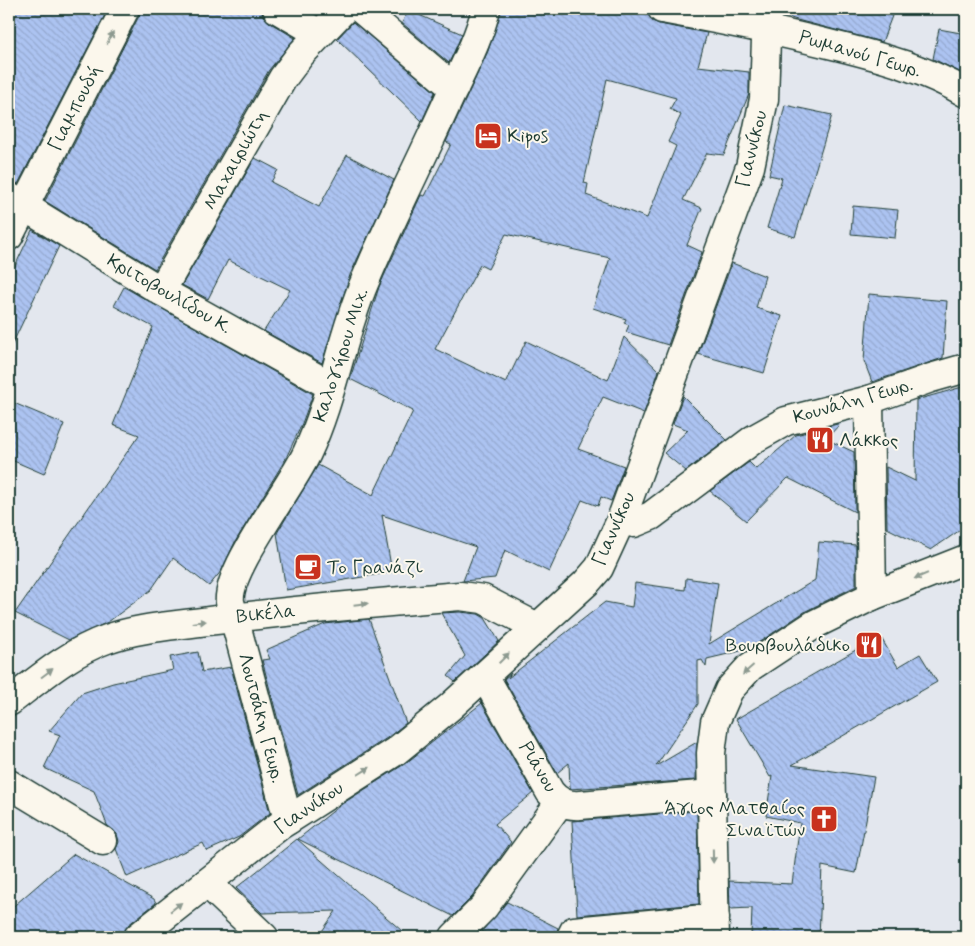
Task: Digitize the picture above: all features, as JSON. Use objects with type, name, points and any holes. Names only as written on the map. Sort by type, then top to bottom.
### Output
[{"type":"street","name":"Γιαμπουδή","points":[[9,236],[17,202],[125,9]]},
{"type":"street","points":[[277,9],[320,34]]},
{"type":"street","name":"Μαχαιριώτη","points":[[161,291],[283,78],[344,9]]},
{"type":"street","points":[[361,9],[454,88]]},
{"type":"street","name":"Καλογήρου Μιχ.","points":[[234,617],[229,593],[235,574],[307,454],[324,413],[356,303],[404,191],[472,49],[486,9]]},
{"type":"street","name":"Ρωμανού Γεωρ.","points":[[662,9],[767,18],[926,73],[966,93]]},
{"type":"street","name":"Γιαννίκου","points":[[138,937],[288,820],[396,751],[485,677],[586,583],[599,568],[621,520],[750,168],[764,99],[767,18]]},
{"type":"street","name":"Κριτοβουλίδου Κ.","points":[[17,202],[161,291],[331,386]]},
{"type":"street","name":"Κουνάλη Γεωρ.","points":[[621,520],[634,523],[651,516],[754,439],[786,420],[869,400],[930,378],[966,368]]},
{"type":"street","points":[[869,400],[872,596]]},
{"type":"street","points":[[571,937],[574,931],[715,928],[712,794],[713,731],[719,710],[736,680],[750,667],[792,637],[872,596],[966,559]]},
{"type":"street","name":"Βικέλα","points":[[9,702],[57,665],[106,639],[147,628],[234,617],[460,596],[483,599],[537,627]]},
{"type":"street","name":"Λουτσάκη Γεωρ.","points":[[234,617],[288,820]]},
{"type":"street","name":"Ριάνου","points":[[485,677],[550,792],[560,802],[566,805],[580,805],[712,794]]},
{"type":"street","points":[[9,784],[103,842]]},
{"type":"street","points":[[464,935],[560,802]]},
{"type":"street","points":[[208,883],[264,937]]},
{"type":"building","points":[[9,9],[108,9],[18,184],[9,181]]},
{"type":"building","points":[[141,9],[261,9],[263,16],[269,22],[295,38],[269,70],[155,269],[45,201]]},
{"type":"building","points":[[501,9],[647,9],[652,21],[659,24],[707,33],[698,66],[749,72],[749,94],[724,155],[707,153],[683,200],[702,208],[687,245],[702,252],[668,345],[626,332],[629,325],[624,323],[626,319],[593,308],[610,258],[506,234],[488,269],[480,265],[435,349],[506,383],[526,341],[608,380],[624,337],[659,371],[644,413],[603,397],[578,449],[624,466],[615,491],[611,501],[601,497],[598,506],[582,500],[549,572],[505,550],[495,578],[463,581],[476,547],[382,515],[392,572],[286,590],[277,533],[318,465],[373,495],[413,411],[350,379],[379,287],[421,195],[425,196],[451,144],[446,142],[488,51]],"holes":[[[607,79],[676,98],[670,109],[681,115],[668,142],[676,146],[647,218],[586,195],[588,184],[584,183]]]},
{"type":"building","points":[[782,9],[874,9],[892,16],[882,42],[797,20],[782,15]]},
{"type":"building","points":[[408,10],[462,34],[449,63],[402,23]]},
{"type":"building","points":[[353,22],[435,92],[422,121],[337,39]]},
{"type":"building","points":[[939,29],[966,34],[966,75],[933,59]]},
{"type":"building","points":[[785,105],[832,115],[795,237],[767,228],[782,178],[769,175]]},
{"type":"building","points":[[347,155],[394,180],[350,275],[322,363],[264,331],[290,290],[228,260],[208,299],[182,285],[255,158],[278,170],[271,182],[319,207]]},
{"type":"building","points":[[853,206],[898,210],[895,238],[851,234]]},
{"type":"building","points":[[32,230],[59,246],[9,351],[9,279]]},
{"type":"building","points":[[732,263],[765,276],[756,308],[782,316],[764,373],[698,354]]},
{"type":"building","points":[[124,287],[313,394],[285,460],[235,542],[222,570],[209,586],[173,558],[151,590],[108,622],[69,640],[15,613],[139,435],[113,425],[153,327],[114,306]]},
{"type":"building","points":[[869,294],[947,301],[943,358],[872,382],[864,361]]},
{"type":"building","points":[[966,386],[966,526],[931,550],[887,528],[886,467],[915,481],[916,400]]},
{"type":"building","points":[[683,396],[727,440],[686,471],[664,453],[688,430],[673,424]]},
{"type":"building","points":[[9,401],[64,424],[44,474],[9,459]]},
{"type":"building","points":[[841,423],[826,439],[854,452],[855,512],[788,478],[746,521],[710,491],[749,462],[756,469],[796,435]]},
{"type":"building","points":[[819,542],[856,545],[856,586],[806,611],[749,649],[707,659],[706,667],[702,660],[698,661],[698,704],[656,766],[697,742],[696,780],[570,789],[569,763],[557,773],[504,679],[511,673],[508,678],[605,602],[632,607],[635,583],[685,590],[686,578],[718,583],[709,644],[815,580]]},
{"type":"building","points":[[460,612],[478,614],[485,618],[499,641],[455,682],[448,676],[465,656],[441,613]]},
{"type":"building","points":[[369,619],[406,723],[387,738],[298,795],[262,660],[270,659],[266,650],[325,624]]},
{"type":"building","points":[[880,636],[898,667],[920,654],[937,682],[792,765],[874,777],[856,873],[822,866],[819,937],[751,937],[752,908],[730,909],[729,881],[792,884],[800,823],[766,816],[772,776],[770,777],[736,719]]},
{"type":"building","points":[[198,652],[202,672],[231,667],[270,813],[239,837],[207,851],[203,843],[127,877],[116,849],[119,842],[117,834],[107,825],[94,791],[44,768],[60,735],[49,731],[82,693],[113,683],[173,670],[170,657]]},
{"type":"building","points":[[482,703],[533,793],[495,824],[511,842],[472,897],[453,916],[298,839],[342,804],[406,763]]},
{"type":"building","points":[[697,811],[699,904],[577,915],[572,821]]},
{"type":"building","points":[[297,839],[409,937],[318,937],[336,911],[262,913],[236,888]]},
{"type":"building","points":[[74,854],[154,899],[156,903],[128,925],[123,937],[9,937],[9,910]]},
{"type":"building","points":[[507,902],[558,928],[555,937],[494,937],[482,931]]},
{"type":"place","name":"Kipos","points":[[488,136]]},
{"type":"place","name":"Λάκκος","points":[[820,440]]},
{"type":"place","name":"Το Γρανάζι","points":[[308,567]]},
{"type":"place","name":"Βουρβουλάδικο","points":[[869,645]]},
{"type":"place","name":"Άγιος Ματθαίος Σιναϊτών","points":[[824,819]]}]
